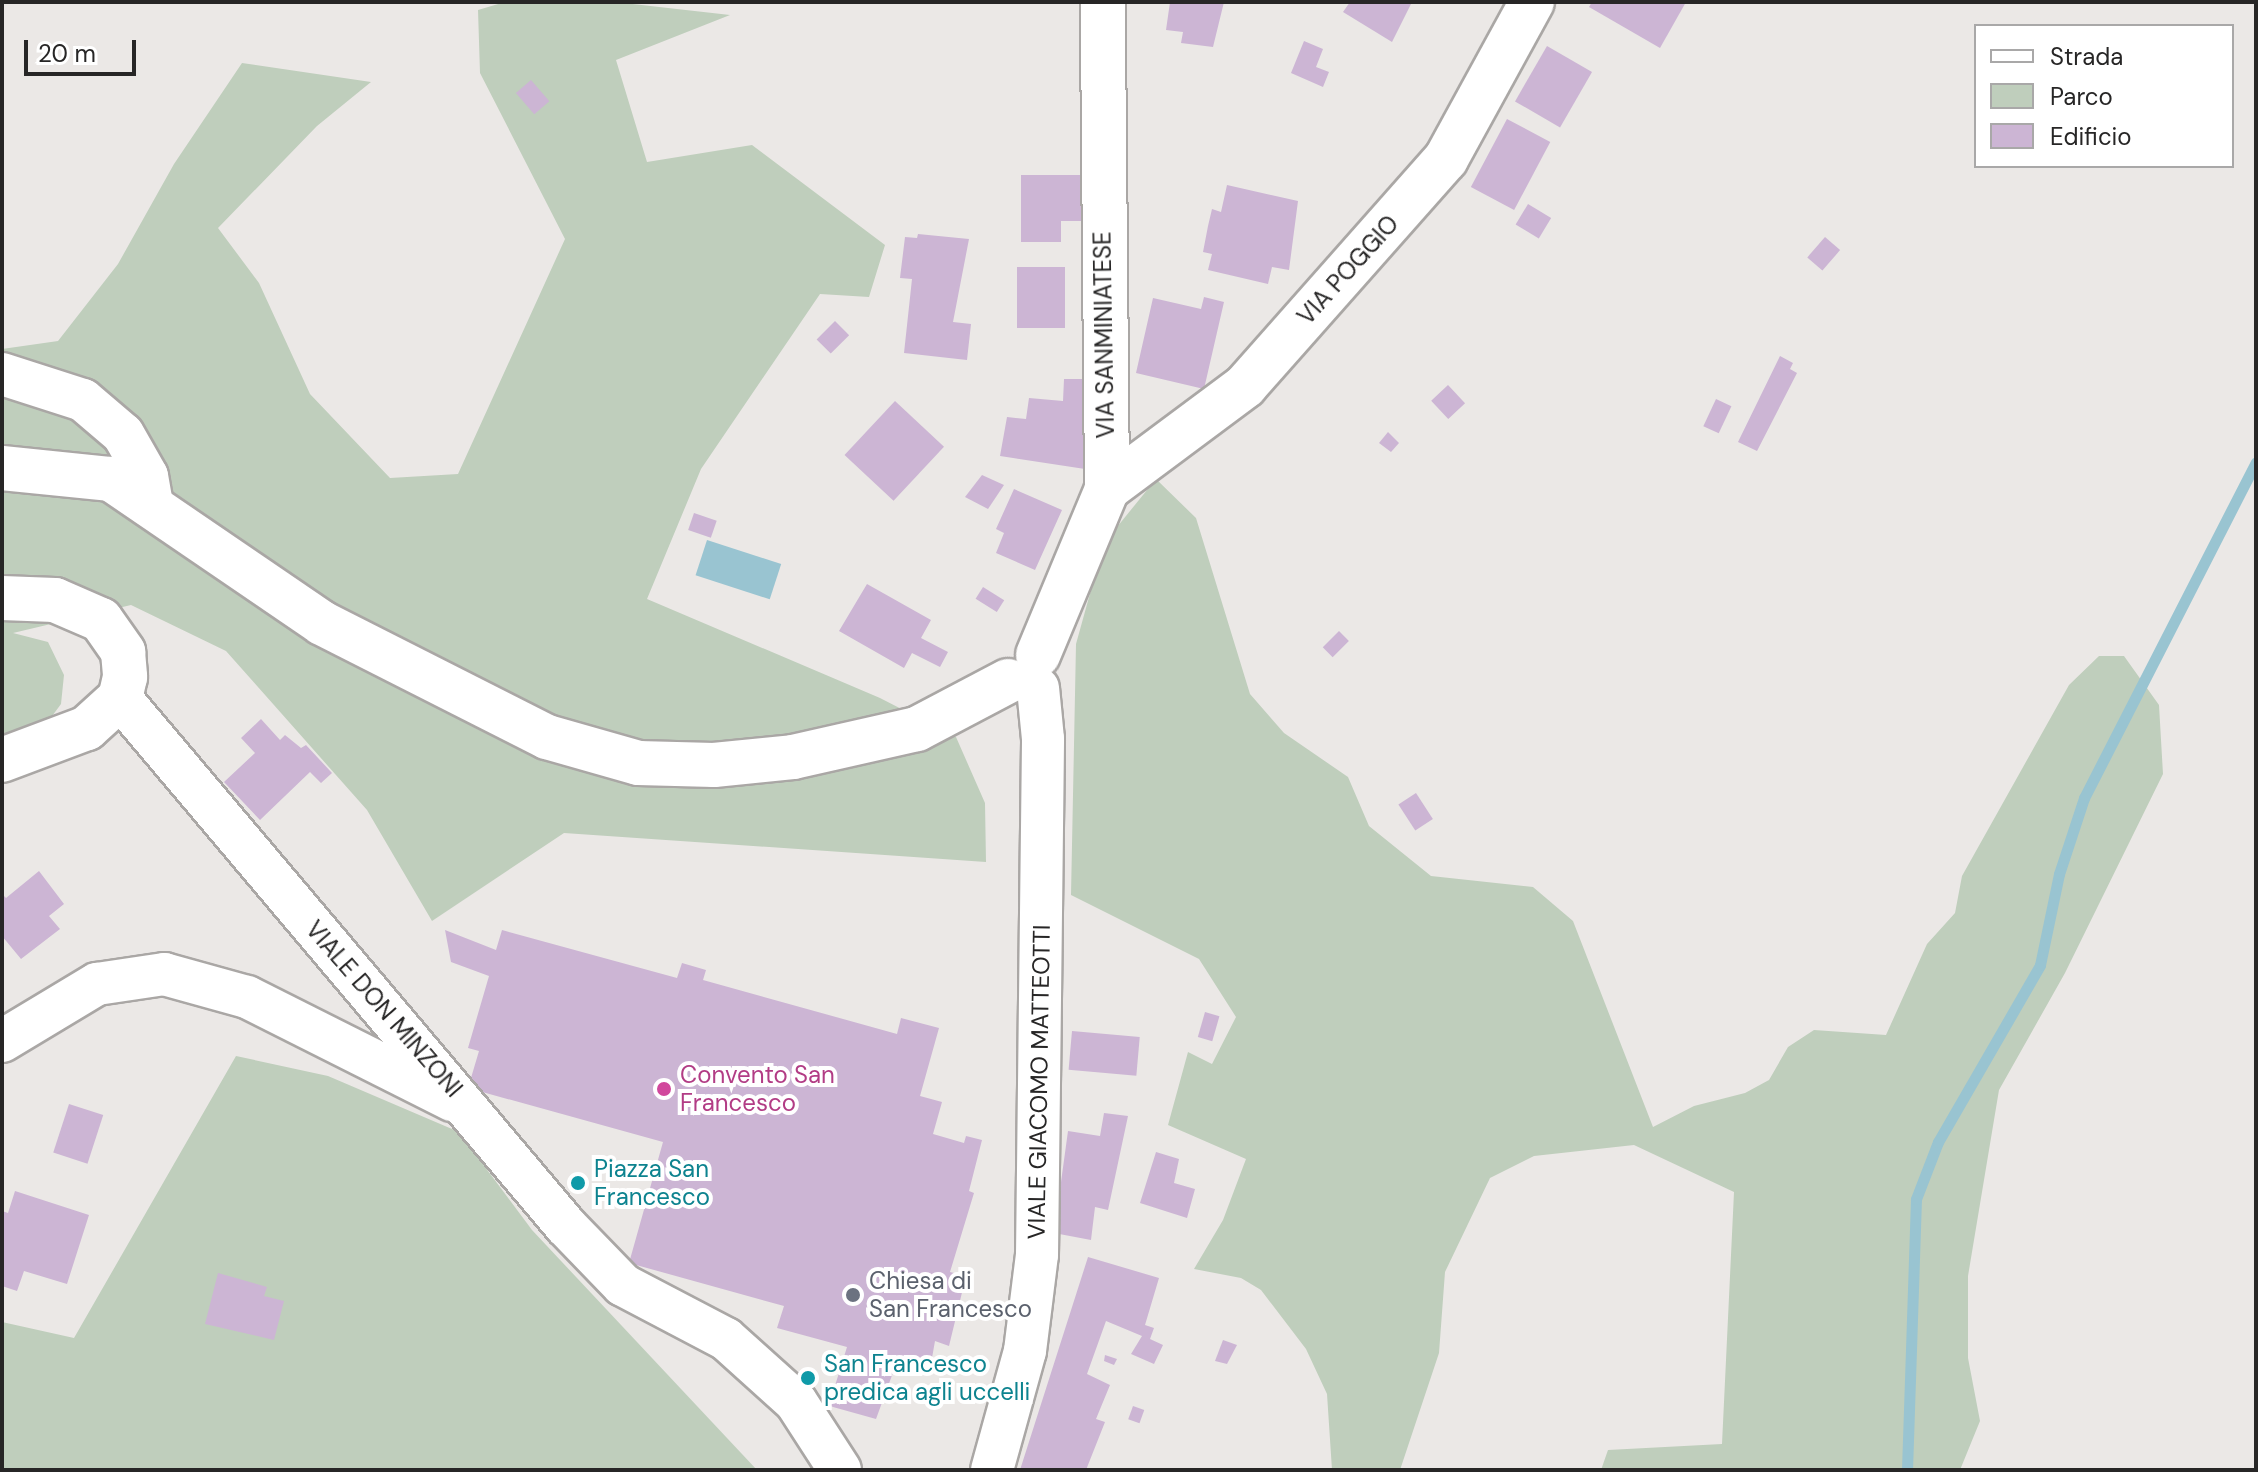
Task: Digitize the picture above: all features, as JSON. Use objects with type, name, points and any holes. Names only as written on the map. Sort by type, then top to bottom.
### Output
[{"type":"main road","name":"VIA SANMINIATESE","points":[[1028,675],[1107,489],[1103,2]]},
{"type":"main road","name":"VIA POGGIO","points":[[1107,489],[1245,386],[1446,159],[1532,2]]},
{"type":"main road","points":[[2,468],[111,479],[336,631],[547,737],[638,763],[714,765],[793,757],[917,729],[1028,675]]},
{"type":"main road","points":[[2,598],[55,600],[101,620],[123,652],[125,677],[120,698],[87,728],[2,760]]},
{"type":"street","points":[[2,374],[83,400],[123,434],[147,476],[152,504]]},
{"type":"street","name":"VIALE GIACOMO MATTEOTTI","points":[[992,1470],[1025,1351],[1037,1255],[1043,739],[1028,675]]},
{"type":"street","name":"VIALE DON MINZONI","points":[[120,698],[471,1109]]},
{"type":"street","name":"VIALE DON MINZONI","points":[[2,1041],[97,984],[164,974],[247,997],[471,1109]]},
{"type":"street","points":[[471,1109],[565,1225],[623,1285],[726,1339],[796,1402],[840,1470]]},
{"type":"green space","points":[[505,2],[615,2],[730,15],[616,60],[647,162],[752,145],[885,245],[869,297],[820,294],[701,469],[647,599],[880,698],[956,737],[985,803],[986,862],[564,833],[432,921],[367,810],[226,651],[131,605],[13,633],[48,642],[64,675],[61,704],[44,727],[2,741],[2,349],[58,341],[118,264],[174,164],[242,63],[371,82],[317,126],[218,228],[259,283],[310,394],[390,478],[458,474],[565,239],[480,73],[478,10]]},
{"type":"green space","points":[[1156,479],[1196,518],[1250,694],[1284,733],[1348,777],[1369,826],[1431,876],[1533,887],[1573,921],[1653,1127],[1694,1106],[1745,1093],[1769,1080],[1788,1047],[1814,1030],[1886,1035],[1927,944],[1955,913],[1962,876],[2069,685],[2099,656],[2124,656],[2159,705],[2163,774],[2065,973],[1999,1090],[1968,1276],[1968,1358],[1980,1421],[1960,1470],[1601,1470],[1608,1450],[1722,1444],[1734,1192],[1634,1145],[1534,1156],[1490,1178],[1445,1272],[1439,1353],[1400,1470],[1332,1470],[1327,1394],[1306,1349],[1261,1290],[1241,1278],[1194,1269],[1223,1220],[1246,1159],[1168,1125],[1188,1052],[1212,1064],[1236,1017],[1199,959],[1071,895],[1076,644],[1104,543]]},
{"type":"green space","points":[[236,1056],[328,1076],[459,1132],[532,1230],[757,1470],[2,1470],[2,1322],[74,1338]]},
{"type":"water","points":[[707,540],[781,564],[770,599],[696,575]]},
{"type":"building","points":[[1170,2],[1224,2],[1213,47],[1181,43],[1183,32],[1166,30]]},
{"type":"building","points":[[1350,2],[1412,2],[1392,42],[1343,12]]},
{"type":"building","points":[[1592,2],[1686,2],[1660,48],[1589,7]]},
{"type":"building","points":[[1304,41],[1323,49],[1316,67],[1329,72],[1323,87],[1291,73]]},
{"type":"building","points":[[1547,46],[1592,72],[1560,127],[1515,101]]},
{"type":"building","points":[[531,80],[549,101],[534,114],[516,93]]},
{"type":"building","points":[[1507,119],[1550,142],[1514,210],[1471,187]]},
{"type":"building","points":[[1021,175],[1081,175],[1081,221],[1061,221],[1061,242],[1021,242]]},
{"type":"building","points":[[1227,185],[1298,201],[1289,270],[1272,267],[1268,284],[1208,270],[1212,254],[1203,252],[1208,226],[1212,209],[1221,212]]},
{"type":"building","points":[[1528,204],[1551,218],[1539,238],[1516,225]]},
{"type":"building","points":[[918,234],[969,239],[953,322],[971,324],[967,360],[904,353],[912,279],[900,278],[905,237],[917,238]]},
{"type":"building","points":[[1825,237],[1840,250],[1822,270],[1807,257]]},
{"type":"building","points":[[1017,267],[1065,267],[1065,328],[1017,328]]},
{"type":"building","points":[[1204,297],[1224,302],[1204,389],[1136,373],[1153,298],[1201,309]]},
{"type":"building","points":[[835,321],[849,335],[831,354],[817,339]]},
{"type":"building","points":[[1780,356],[1793,363],[1790,369],[1797,373],[1757,451],[1738,442]]},
{"type":"building","points":[[1064,379],[1091,379],[1085,469],[1000,456],[1007,417],[1026,419],[1029,398],[1063,401]]},
{"type":"building","points":[[1448,385],[1465,403],[1448,419],[1431,401]]},
{"type":"building","points":[[1716,399],[1731,406],[1719,433],[1703,426]]},
{"type":"building","points":[[895,401],[944,447],[894,501],[845,455]]},
{"type":"building","points":[[1388,432],[1399,443],[1391,452],[1379,443]]},
{"type":"building","points":[[982,475],[1004,485],[988,509],[965,497]]},
{"type":"building","points":[[1014,489],[1062,510],[1035,570],[996,553],[1004,533],[996,529]]},
{"type":"building","points":[[694,513],[717,521],[711,538],[688,530]]},
{"type":"building","points":[[867,584],[931,620],[921,638],[948,652],[940,667],[912,653],[904,668],[839,631]]},
{"type":"building","points":[[983,587],[1004,600],[997,612],[976,599]]},
{"type":"building","points":[[1339,631],[1349,641],[1333,657],[1323,647]]},
{"type":"building","points":[[261,719],[280,740],[285,735],[301,748],[306,745],[332,773],[321,783],[310,772],[260,820],[224,782],[255,753],[241,738]]},
{"type":"building","points":[[1416,793],[1433,819],[1415,830],[1398,804]]},
{"type":"building","points":[[39,871],[64,904],[49,916],[60,929],[21,959],[2,936],[2,894],[6,898]]},
{"type":"building","name":"Convento San Francesco","points":[[445,930],[496,950],[502,930],[677,978],[682,963],[706,970],[703,980],[897,1034],[901,1018],[939,1028],[920,1096],[942,1102],[933,1134],[964,1143],[966,1136],[982,1140],[969,1191],[974,1193],[950,1272],[966,1276],[949,1346],[935,1341],[929,1375],[917,1372],[919,1364],[898,1359],[876,1419],[833,1407],[829,1405],[847,1347],[777,1328],[784,1306],[629,1263],[663,1142],[468,1088],[479,1051],[468,1048],[489,976],[451,962]]},
{"type":"building","points":[[1205,1012],[1219,1016],[1212,1041],[1198,1037]]},
{"type":"building","points":[[1072,1031],[1140,1037],[1136,1076],[1069,1070]]},
{"type":"building","points":[[69,1104],[103,1115],[87,1164],[53,1153]]},
{"type":"building","points":[[1104,1113],[1128,1116],[1108,1210],[1095,1207],[1091,1240],[1054,1233],[1068,1131],[1100,1136]]},
{"type":"building","points":[[1156,1152],[1179,1159],[1174,1183],[1195,1189],[1187,1218],[1140,1203]]},
{"type":"building","points":[[15,1191],[89,1215],[67,1284],[24,1271],[17,1291],[2,1286],[2,1211],[8,1213]]},
{"type":"building","points":[[1088,1257],[1159,1278],[1145,1325],[1154,1328],[1150,1339],[1163,1345],[1154,1364],[1131,1354],[1142,1336],[1106,1321],[1087,1374],[1110,1385],[1096,1419],[1105,1422],[1086,1470],[1020,1470]]},
{"type":"building","points":[[218,1273],[267,1287],[264,1296],[284,1301],[274,1340],[205,1324]]},
{"type":"building","points":[[1223,1340],[1237,1345],[1227,1364],[1215,1361]]},
{"type":"building","points":[[1105,1355],[1117,1359],[1114,1365],[1104,1361]]},
{"type":"building","points":[[1133,1406],[1144,1410],[1139,1423],[1128,1419]]},
{"type":"waterway","points":[[1907,1470],[1916,1199],[1938,1142],[2040,965],[2059,874],[2084,798],[2256,462]]},
{"type":"place","name":"Convento San Francesco","points":[[664,1089]]},
{"type":"place","name":"Piazza San Francesco","points":[[578,1183]]},
{"type":"place","name":"Chiesa di San Francesco","points":[[853,1295]]},
{"type":"place","name":"San Francesco predica agli uccelli","points":[[808,1378]]}]
